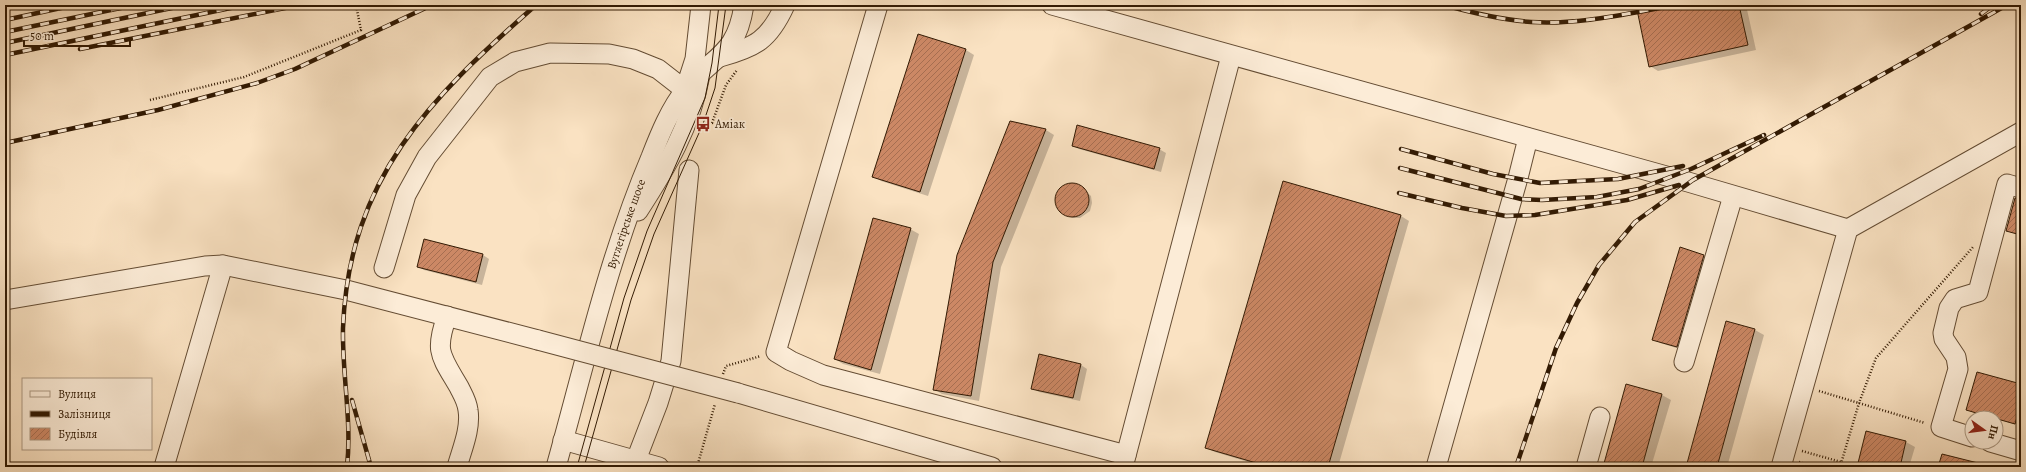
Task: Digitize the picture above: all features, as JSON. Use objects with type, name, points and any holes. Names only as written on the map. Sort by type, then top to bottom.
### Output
[{"type":"street","points":[[384,268],[406,195],[427,157],[490,77],[515,62],[550,54],[609,54],[633,59],[658,69],[685,90],[695,58],[701,5]]},
{"type":"street","name":"Вуглегірське шосе","points":[[556,467],[610,272],[651,156],[671,111],[685,90],[700,73],[728,50],[739,31],[744,5]]},
{"type":"street","points":[[720,56],[746,50],[758,43],[767,35],[777,22],[784,5]]},
{"type":"street","points":[[878,5],[776,352],[791,362],[823,375],[1125,461],[1231,56]]},
{"type":"street","points":[[1052,5],[1848,229]]},
{"type":"street","points":[[624,229],[663,173],[674,153],[692,110],[700,73]]},
{"type":"street","points":[[1781,467],[1848,229],[2021,132]]},
{"type":"street","points":[[1436,467],[1528,138]]},
{"type":"street","points":[[636,460],[658,403],[671,361],[689,170]]},
{"type":"street","points":[[1964,434],[1941,427],[1958,368],[1956,357],[1944,339],[1943,333],[1951,303],[1955,299],[1978,292],[2007,184],[2021,188]]},
{"type":"street","points":[[1684,362],[1733,196]]},
{"type":"street","points":[[164,467],[223,265]]},
{"type":"street","points":[[5,300],[205,266],[223,265],[346,290],[447,316],[738,393],[992,467]]},
{"type":"street","points":[[447,316],[440,336],[439,348],[442,359],[466,400],[469,423],[457,467]]},
{"type":"street","points":[[1586,467],[1600,417]]},
{"type":"street","points":[[563,440],[602,459],[636,460],[659,467]]},
{"type":"street","points":[[2004,446],[2021,451]]},
{"type":"street","points":[[924,447],[954,467]]},
{"type":"path","points":[[150,100],[244,77],[361,30],[356,5]]},
{"type":"path","points":[[490,5],[491,7],[501,5]]},
{"type":"path","points":[[703,124],[712,123],[726,86],[741,64]]},
{"type":"path","points":[[1840,467],[1871,367],[1884,347],[1976,243]]},
{"type":"path","points":[[1803,386],[1941,427]]},
{"type":"path","points":[[1786,447],[1842,462],[1845,467]]},
{"type":"building","points":[[1636,5],[1739,5],[1748,45],[1649,67]]},
{"type":"building","points":[[918,34],[966,49],[920,192],[872,177]]},
{"type":"building","points":[[1010,121],[1046,129],[993,262],[971,396],[933,390],[957,255]]},
{"type":"building","points":[[1077,125],[1160,148],[1154,169],[1072,146]]},
{"type":"building","points":[[1283,181],[1401,215],[1328,467],[1270,467],[1205,448]]},
{"type":"building","points":[[1072,183],[1084,188],[1089,200],[1084,212],[1072,217],[1060,212],[1055,200],[1060,188]]},
{"type":"building","points":[[2015,198],[2021,199],[2021,235],[2006,231]]},
{"type":"building","points":[[873,218],[911,228],[871,370],[834,359]]},
{"type":"building","points":[[424,239],[483,254],[476,282],[417,267]]},
{"type":"building","points":[[1680,247],[1704,255],[1677,347],[1652,340]]},
{"type":"building","points":[[1726,321],[1755,329],[1717,467],[1686,467]]},
{"type":"building","points":[[1039,354],[1081,364],[1073,398],[1031,389]]},
{"type":"building","points":[[1977,372],[2021,384],[2021,403],[2015,424],[2004,421],[2004,410],[1966,410]]},
{"type":"building","points":[[1626,384],[1662,394],[1642,467],[1603,467]]},
{"type":"building","points":[[1866,431],[1906,441],[1900,467],[1857,467]]},
{"type":"building","points":[[1942,454],[1978,463],[1978,467],[1938,467]]},
{"type":"tram line","points":[[577,467],[624,298],[647,231],[705,98],[712,63],[719,5]]},
{"type":"tram line","points":[[584,467],[631,300],[654,234],[703,124],[715,88],[726,5]]},
{"type":"railway","points":[[5,20],[75,5]]},
{"type":"railway","points":[[5,32],[135,5]]},
{"type":"railway","points":[[5,43],[186,5]]},
{"type":"railway","points":[[5,55],[245,5]]},
{"type":"railway","points":[[80,49],[300,5]]},
{"type":"railway","points":[[5,143],[158,110],[257,83],[295,69],[432,5]]},
{"type":"railway","points":[[347,467],[348,415],[343,328],[349,275],[361,227],[379,184],[402,145],[430,109],[462,74],[536,5]]},
{"type":"railway","points":[[1444,5],[1498,18],[1531,22],[1568,22],[1604,18],[1677,5]]},
{"type":"railway","points":[[1981,14],[1993,5]]},
{"type":"railway","points":[[1516,467],[1556,348],[1577,303],[1599,265],[1635,222],[1693,180],[2007,5]]},
{"type":"railway","points":[[1400,168],[1521,199],[1542,200],[1597,197],[1639,189],[1691,169],[1764,135]]},
{"type":"railway","points":[[1401,149],[1493,174],[1540,183],[1618,179],[1683,166]]},
{"type":"railway","points":[[1399,193],[1462,208],[1506,216],[1535,215],[1627,200],[1679,185]]},
{"type":"railway","points":[[352,400],[371,467]]},
{"type":"place","name":"Аміак","points":[[703,124]]}]
